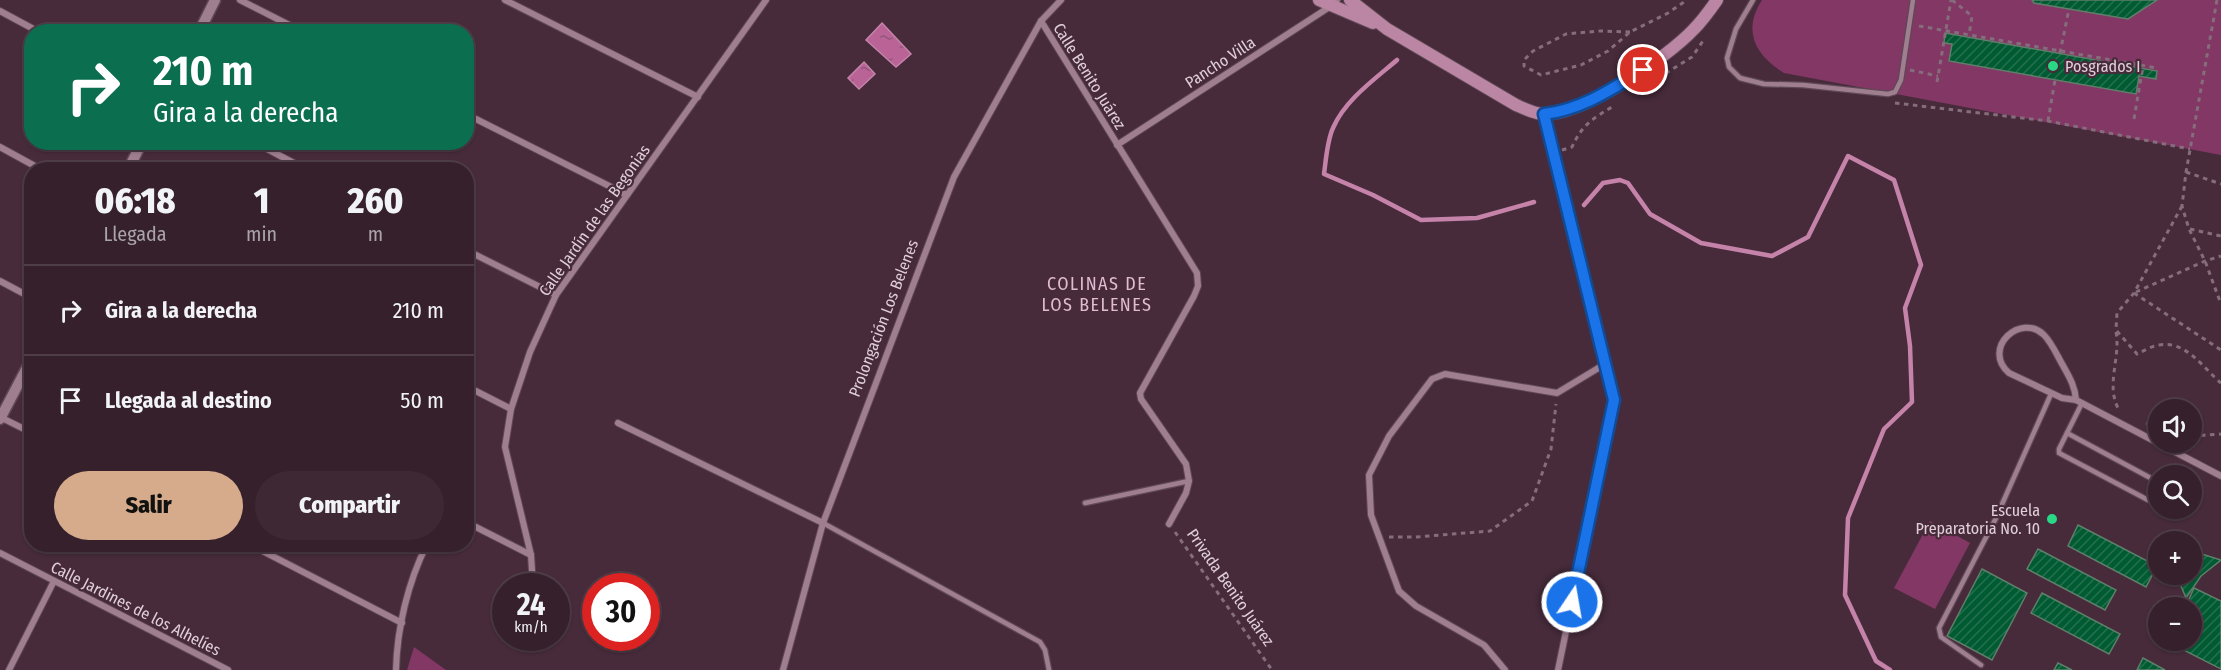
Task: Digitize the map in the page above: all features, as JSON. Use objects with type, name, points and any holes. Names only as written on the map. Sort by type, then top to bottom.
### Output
[{"type":"main road","points":[[1319,0],[1334,3],[1387,29],[1516,105],[1544,114],[1578,106],[1613,89],[1643,70],[1674,48],[1694,30],[1717,0]]},
{"type":"main road","points":[[1350,0],[1387,29]]},
{"type":"street","points":[[203,24],[215,0]]},
{"type":"street","points":[[240,0],[287,24]]},
{"type":"street","points":[[505,0],[698,97]]},
{"type":"street","name":"Calle Jardín de las Begonias","points":[[532,573],[531,555],[505,447],[511,409],[530,352],[556,295],[766,0]]},
{"type":"street","name":"Prolongación Los Belenes","points":[[783,670],[823,523],[954,177],[1041,21],[1061,0]]},
{"type":"street","name":"Pancho Villa","points":[[1117,145],[1334,3]]},
{"type":"street","points":[[0,11],[24,24]]},
{"type":"street","name":"Calle Benito Juárez","points":[[1041,21],[1117,145]]},
{"type":"street","points":[[1544,114],[1614,400],[1558,670]]},
{"type":"street","points":[[474,118],[627,195]]},
{"type":"street","points":[[1117,145],[1197,273],[1198,286],[1194,296],[1140,393],[1141,399],[1186,464],[1188,482]]},
{"type":"street","points":[[0,147],[27,162]]},
{"type":"street","points":[[269,150],[292,162]]},
{"type":"street","points":[[474,254],[556,295]]},
{"type":"street","points":[[0,281],[24,293]]},
{"type":"street","points":[[2079,402],[2075,387],[2044,335],[2031,328],[2016,329],[2000,345],[2000,363],[2014,376],[2051,394],[2079,402],[2221,476]]},
{"type":"street","points":[[1504,670],[1484,645],[1416,606],[1400,591],[1388,565],[1371,515],[1369,475],[1389,436],[1432,379],[1445,374],[1557,393],[1605,364]]},
{"type":"street","points":[[24,373],[0,418],[24,429]]},
{"type":"street","points":[[474,390],[511,409]]},
{"type":"street","points":[[618,423],[823,523]]},
{"type":"street","name":"Privada Benito Juárez","points":[[1169,524],[1186,492],[1188,482]]},
{"type":"street","points":[[474,526],[531,555]]},
{"type":"street","points":[[264,552],[402,623]]},
{"type":"street","points":[[396,670],[407,597],[416,566],[423,552]]},
{"type":"street","name":"Calle Jardines de los Alhelíes","points":[[0,553],[228,670]]},
{"type":"street","points":[[9,670],[54,581]]},
{"type":"lane","points":[[1753,0],[1736,29],[1727,58],[1729,67],[1740,78],[1764,84],[1888,94],[1895,92],[1901,80],[1913,0]]},
{"type":"lane","points":[[1981,666],[1941,637],[1940,628],[1995,520],[2051,394]]},
{"type":"lane","points":[[2079,402],[2059,453],[2148,500]]},
{"type":"lane","points":[[2067,433],[2148,477]]},
{"type":"lane","points":[[1085,503],[1188,482]]},
{"type":"lane","points":[[823,523],[1040,642],[1045,650],[1049,670]]},
{"type":"path","points":[[1630,32],[1600,31],[1566,34],[1533,51],[1524,60],[1524,66],[1541,75],[1581,65],[1608,51],[1630,32],[1668,13],[1687,0]]},
{"type":"path","points":[[1937,82],[1951,0],[1972,16],[1969,34]]},
{"type":"path","points":[[2128,415],[2118,410],[2113,395],[2112,377],[2118,344],[2117,313],[2134,293],[2182,206],[2217,0]]},
{"type":"path","points":[[2060,52],[2069,9]]},
{"type":"path","points":[[1909,24],[2157,68]]},
{"type":"path","points":[[2134,119],[2143,66]]},
{"type":"path","points":[[1903,68],[1938,76]]},
{"type":"path","points":[[2048,121],[2055,80]]},
{"type":"path","points":[[1894,103],[2048,121],[2190,149]]},
{"type":"path","points":[[1554,152],[1572,147]]},
{"type":"path","points":[[2186,172],[2221,184]]},
{"type":"path","points":[[2182,206],[2189,229],[2205,261],[2221,304]]},
{"type":"path","points":[[2189,229],[2221,236]]},
{"type":"path","points":[[2134,293],[2221,256]]},
{"type":"path","points":[[2134,293],[2221,350]]},
{"type":"path","points":[[2116,330],[2137,354],[2160,345],[2177,347],[2196,357],[2221,382]]},
{"type":"path","points":[[1380,537],[1416,537],[1490,531],[1532,501],[1551,449],[1557,393]]},
{"type":"path","points":[[2138,420],[2148,424]]},
{"type":"path","points":[[2202,435],[2221,434]]},
{"type":"path","name":"Privada Benito Juárez","points":[[1169,524],[1272,670]]},
{"type":"shaded area","points":[[1762,0],[2221,0],[2221,155],[1784,73],[1766,58],[1755,41],[1753,22]]},
{"type":"shaded area","points":[[1930,521],[1970,543],[1935,609],[1894,588]]},
{"type":"shaded area","points":[[414,647],[446,670],[407,670]]},
{"type":"water","points":[[882,23],[911,54],[896,67],[866,40]]},
{"type":"water","points":[[864,62],[875,74],[859,89],[848,78]]},
{"type":"building","points":[[2032,0],[2157,0],[2128,19],[2034,3]]},
{"type":"building","name":"Posgrados I","points":[[1945,33],[2157,71],[2156,79],[2139,76],[2136,94],[1949,61],[1952,44],[1944,43]]},
{"type":"building","points":[[2078,525],[2148,561],[2148,583],[2146,587],[2068,546]]},
{"type":"building","points":[[2038,549],[2116,590],[2105,610],[2027,569]]},
{"type":"building","points":[[2202,554],[2221,560],[2202,575]]},
{"type":"building","points":[[1982,569],[2027,593],[1992,660],[1947,636]]},
{"type":"building","points":[[2180,585],[2195,585],[2187,597]]},
{"type":"building","points":[[2194,588],[2221,601],[2221,669],[2186,651],[2202,651],[2202,597],[2190,597]]},
{"type":"building","points":[[2042,593],[2120,634],[2109,654],[2031,613]]},
{"type":"building","points":[[2143,658],[2165,670],[2137,670]]},
{"type":"building","points":[[2058,663],[2072,670],[2054,670]]},
{"type":"waterway","points":[[1397,60],[1361,91],[1338,118],[1329,139],[1324,174],[1373,195],[1421,220],[1477,218],[1534,202]]},
{"type":"waterway","points":[[1584,205],[1603,183],[1620,180],[1628,183],[1650,214],[1701,243],[1772,256],[1808,237],[1848,156],[1894,180],[1921,265],[1905,308],[1910,346],[1912,402],[1884,429],[1848,518],[1845,595],[1876,661],[1890,670]]},
{"type":"place","name":"Posgrados I","points":[[2053,66]]},
{"type":"place","name":"Escuela Preparatoria No. 10","points":[[2052,519]]},
{"type":"district","name":"COLINAS DE LOS BELENES","points":[[1097,294]]},
{"type":"route","points":[[1572,602],[1614,400],[1544,114],[1578,106],[1613,89],[1643,70]]}]
